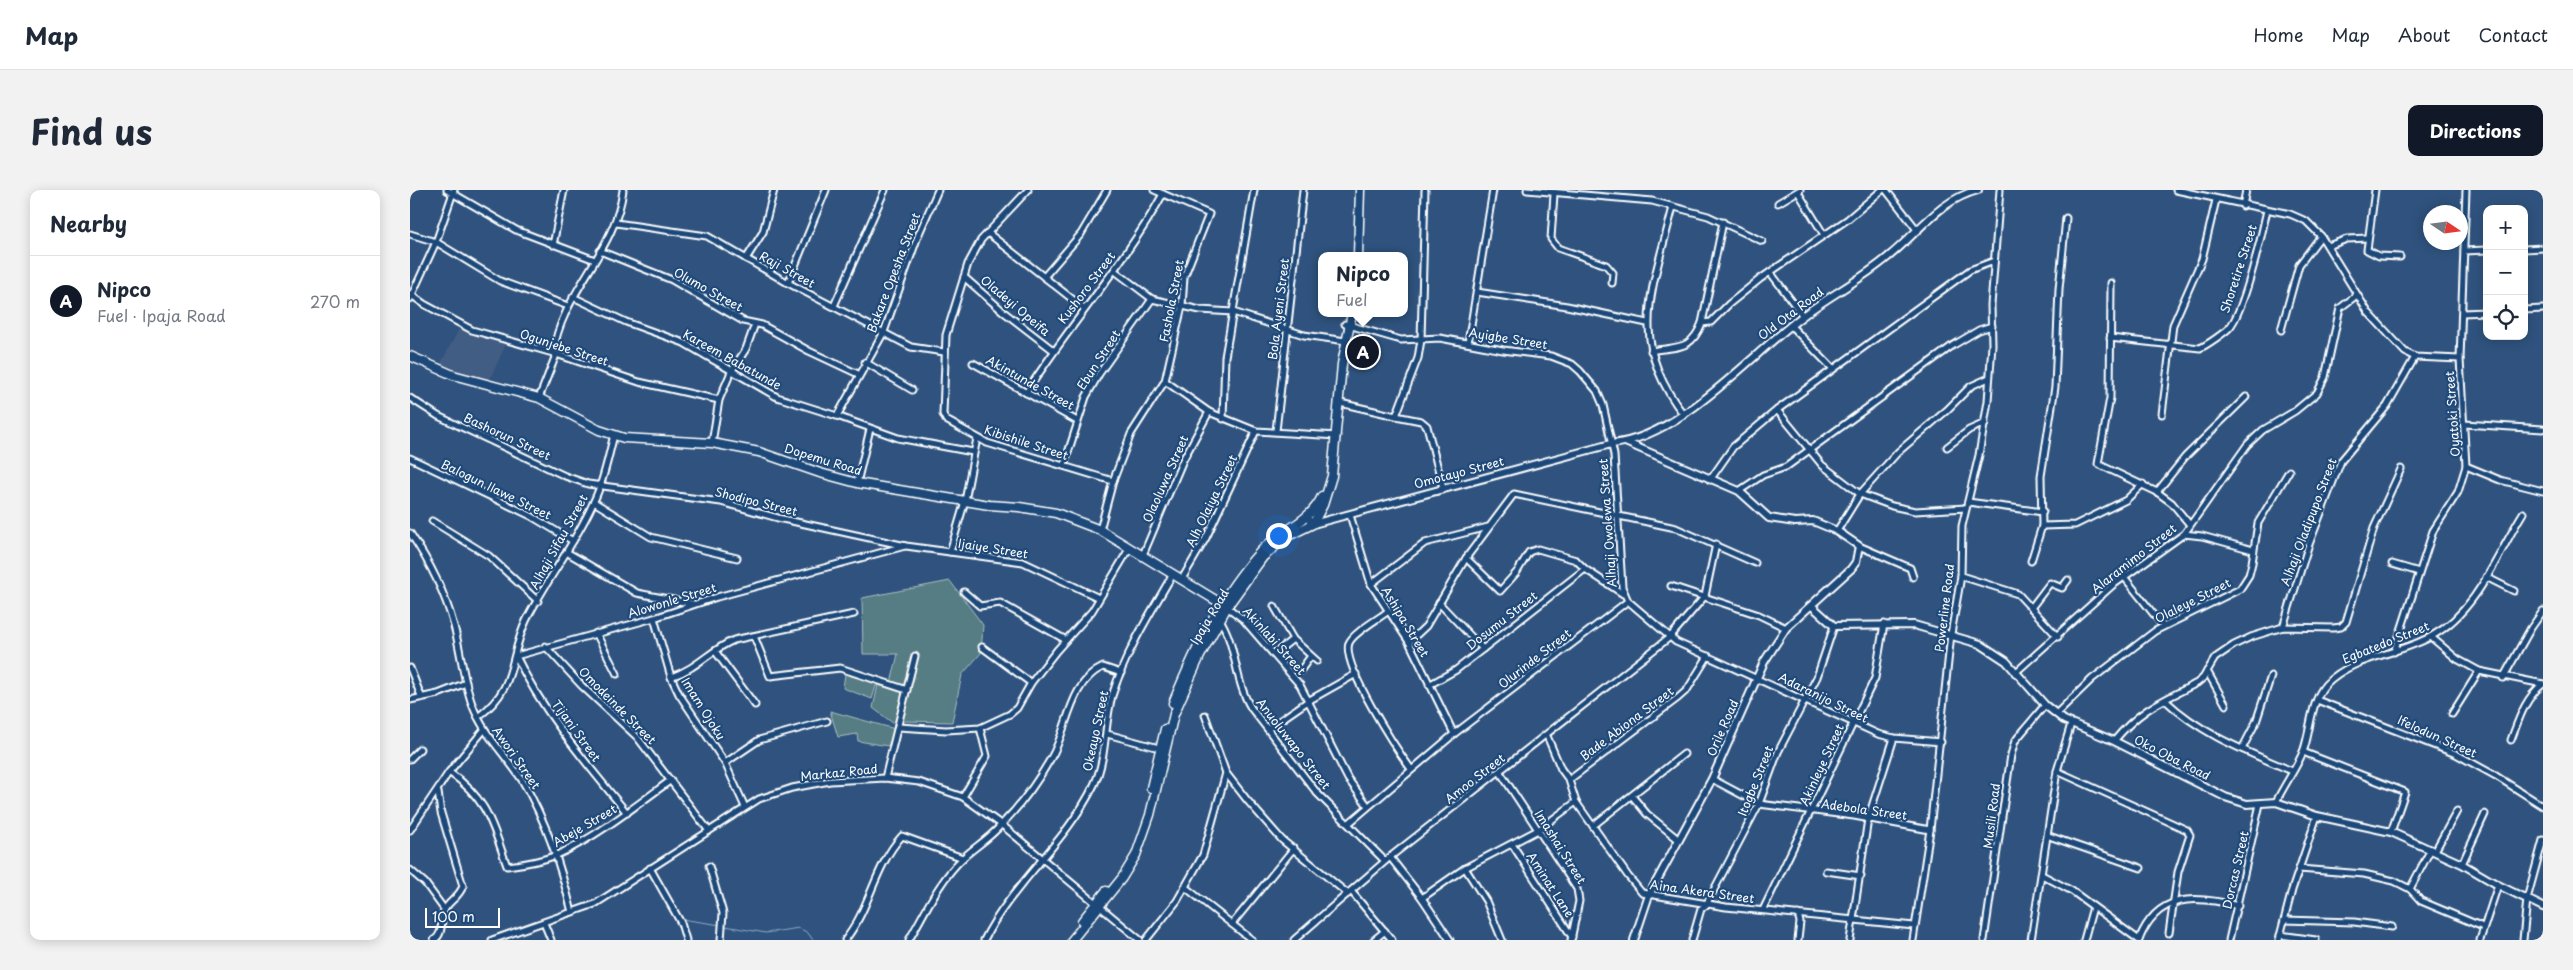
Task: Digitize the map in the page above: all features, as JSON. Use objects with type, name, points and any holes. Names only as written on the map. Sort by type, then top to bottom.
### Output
[{"type":"main road","points":[[1358,252],[1360,190]]},
{"type":"main road","points":[[1362,252],[1365,190]]},
{"type":"main road","points":[[1310,521],[1329,490],[1347,317]]},
{"type":"main road","points":[[1347,324],[1350,317]]},
{"type":"main road","points":[[1335,435],[1340,403],[1344,341]]},
{"type":"main road","name":"Dopemu Road","points":[[410,356],[453,375],[540,398],[563,412],[614,435],[644,441],[712,443],[758,452],[807,469],[857,483],[1056,513],[1100,530],[1225,605]]},
{"type":"main road","name":"Ipaja Road","points":[[1140,840],[1159,748],[1169,712],[1185,675],[1225,605],[1254,568],[1272,548],[1310,521]]},
{"type":"main road","name":"Ipaja Road","points":[[1066,940],[1130,867],[1150,815],[1174,714],[1218,617]]},
{"type":"main road","name":"Ipaja Road","points":[[1072,940],[1097,906]]},
{"type":"street","points":[[447,190],[516,230],[595,260]]},
{"type":"street","points":[[553,245],[564,190]]},
{"type":"street","points":[[540,398],[555,354],[558,328],[572,297],[616,223],[623,190]]},
{"type":"street","points":[[746,259],[759,242],[774,190]]},
{"type":"street","points":[[788,284],[826,190]]},
{"type":"street","points":[[834,306],[885,190]]},
{"type":"street","name":"Bakare Opesha Street","points":[[837,416],[858,374],[884,332],[918,236],[938,190]]},
{"type":"street","points":[[944,352],[948,321],[973,252],[1028,190]]},
{"type":"street","points":[[1044,277],[1081,234],[1107,190]]},
{"type":"street","points":[[1154,190],[1163,194]]},
{"type":"street","points":[[1222,419],[1225,357],[1254,190]]},
{"type":"street","name":"Bola Ayeni Street","points":[[1276,431],[1303,190]]},
{"type":"street","points":[[1396,416],[1418,358],[1421,340],[1425,190]]},
{"type":"street","points":[[1468,343],[1493,190]]},
{"type":"street","points":[[1526,190],[1554,194],[1652,201],[1723,222],[1762,240]]},
{"type":"street","points":[[1598,197],[1599,190]]},
{"type":"street","points":[[1702,323],[1711,322],[1728,304],[1770,272],[1824,236],[1882,190]]},
{"type":"street","points":[[1886,190],[1918,230]]},
{"type":"street","name":"Old Ota Road","points":[[1611,444],[1625,442],[1658,430],[1684,415],[1790,326],[1886,259],[1949,201],[1978,190]]},
{"type":"street","name":"Powerline Road","points":[[1913,940],[1930,830],[1941,742],[1951,634],[1961,576],[1962,526],[1985,423],[2000,190]]},
{"type":"street","points":[[2176,190],[2242,206],[2296,216],[2310,224],[2328,246],[2357,295],[2384,332],[2405,352],[2415,357],[2460,359]]},
{"type":"street","points":[[2242,206],[2246,190]]},
{"type":"street","points":[[2375,190],[2368,250],[2379,256],[2400,257]]},
{"type":"street","name":"Oyatoki Street","points":[[2394,652],[2419,572],[2436,526],[2448,510],[2466,468],[2460,359],[2466,190]]},
{"type":"street","points":[[1778,203],[1799,191],[1824,236]]},
{"type":"street","points":[[411,296],[436,242],[453,192]]},
{"type":"street","name":"Fashola Street","points":[[1100,530],[1113,481],[1131,434],[1165,380],[1182,306],[1184,277],[1209,214],[1163,194]]},
{"type":"street","name":"Kushoro Street","points":[[1026,393],[1053,350],[1115,271],[1163,194]]},
{"type":"street","points":[[1554,194],[1550,239],[1553,244],[1558,248],[1606,265],[1613,273],[1612,283]]},
{"type":"street","points":[[2162,414],[2173,325],[2202,259],[2216,200]]},
{"type":"street","points":[[1673,207],[1650,300],[1647,323],[1651,351],[1673,400],[1684,415]]},
{"type":"street","name":"Shoretire Street","points":[[2110,338],[2170,343],[2200,348],[2228,328],[2232,323],[2259,247],[2266,210]]},
{"type":"street","points":[[2031,561],[2042,526],[2041,476],[2055,387],[2059,289],[2066,218]]},
{"type":"street","points":[[1651,351],[1692,342],[1702,323],[1723,222]]},
{"type":"street","name":"Raji Street","points":[[616,223],[701,234],[717,240],[788,284],[911,347],[944,352]]},
{"type":"street","points":[[988,233],[1085,309]]},
{"type":"street","points":[[410,234],[436,242],[500,281],[568,306]]},
{"type":"street","points":[[2281,330],[2299,265],[2321,236]]},
{"type":"street","points":[[2328,246],[2347,239],[2368,238]]},
{"type":"street","points":[[2528,249],[2543,248]]},
{"type":"street","points":[[2464,251],[2483,250]]},
{"type":"street","name":"Olumo Street","points":[[600,251],[672,280],[743,321],[762,324],[809,351],[858,374]]},
{"type":"street","points":[[1710,480],[1733,448],[1778,410],[1970,270],[1994,261]]},
{"type":"street","points":[[1115,271],[1152,299],[1182,306],[1234,312],[1286,330],[1344,341]]},
{"type":"street","points":[[1770,272],[1803,316]]},
{"type":"street","name":"Oladeyi Opeifa","points":[[964,277],[1004,314],[1053,350]]},
{"type":"street","points":[[2111,283],[2110,398],[2098,464],[2157,492],[2172,503],[2190,525]]},
{"type":"street","points":[[1477,292],[1567,306],[1647,323]]},
{"type":"street","name":"Alaramimo Street","points":[[2015,673],[2058,637],[2113,585],[2184,534],[2246,445],[2263,430],[2295,411],[2317,393],[2327,370],[2340,308],[2357,295]]},
{"type":"street","name":"Ogunjebe Street","points":[[411,296],[472,330],[555,354],[639,382],[719,400]]},
{"type":"street","name":"Kareem Babatunde","points":[[572,297],[626,322],[684,343],[772,395],[898,438],[973,452]]},
{"type":"street","name":"Ebun Street","points":[[1064,465],[1086,397],[1099,374],[1152,299]]},
{"type":"street","points":[[2528,310],[2543,309]]},
{"type":"street","points":[[2462,313],[2483,312]]},
{"type":"street","points":[[712,443],[719,400],[731,372],[746,349],[755,324]]},
{"type":"street","name":"Ayigbe Street","points":[[1347,324],[1401,340],[1440,338],[1552,356],[1572,364],[1597,390],[1603,404],[1611,444]]},
{"type":"street","points":[[1790,326],[1833,369]]},
{"type":"street","points":[[1739,491],[1763,475],[1786,467],[1960,341],[1992,326]]},
{"type":"street","name":"Kibishile Street","points":[[944,352],[943,414],[946,420],[977,438],[1113,481]]},
{"type":"street","name":"Alhaji Oladipupo Street","points":[[2283,627],[2308,547],[2341,461],[2354,443],[2380,416],[2415,357]]},
{"type":"street","points":[[865,362],[912,390]]},
{"type":"street","name":"Akintunde Street","points":[[973,363],[1077,421]]},
{"type":"street","points":[[1837,531],[1860,494],[1904,446],[1947,410],[1962,393],[1976,382],[1989,378]]},
{"type":"street","points":[[1165,380],[1184,396],[1209,412],[1222,419],[1256,431],[1335,435]]},
{"type":"street","points":[[2157,492],[2185,457],[2246,397]]},
{"type":"street","name":"Bashorun Street","points":[[410,398],[438,416],[565,476],[600,485]]},
{"type":"street","points":[[1340,403],[1420,422],[1427,426],[1443,488]]},
{"type":"street","points":[[1778,410],[1822,465],[1860,494],[1892,506],[1914,511],[1967,505],[2043,512]]},
{"type":"street","name":"Olaoluwa Street","points":[[1143,555],[1183,460],[1209,412]]},
{"type":"street","points":[[1947,447],[1969,430],[1985,423]]},
{"type":"street","points":[[2464,424],[2543,429]]},
{"type":"street","points":[[857,483],[870,429]]},
{"type":"street","name":"Alh Olaiya Street","points":[[1182,579],[1206,538],[1256,431]]},
{"type":"street","name":"Alhaji Sifau Street","points":[[516,656],[525,624],[568,553],[594,502],[614,435]]},
{"type":"street","points":[[950,552],[965,500],[977,438]]},
{"type":"street","points":[[1625,442],[1739,491],[1769,518],[1795,522],[1813,521],[1837,531],[1858,546],[1903,563],[1910,568],[1913,577]]},
{"type":"street","name":"Omotayo Street","points":[[1310,521],[1350,515],[1443,488],[1611,444]]},
{"type":"street","name":"Alhaji Owolewa Street","points":[[1611,444],[1616,479],[1623,594],[1628,601],[1670,637]]},
{"type":"street","name":"Balogun Ilawe Street","points":[[410,458],[531,516],[573,541]]},
{"type":"street","points":[[2466,468],[2500,480],[2543,491]]},
{"type":"street","points":[[2114,741],[2141,712],[2197,683],[2215,658],[2234,645],[2283,627],[2341,627],[2346,622],[2374,528],[2401,469]]},
{"type":"street","name":"Olaleye Street","points":[[2056,714],[2092,680],[2163,626],[2240,589],[2248,575],[2258,523],[2289,471]]},
{"type":"street","points":[[2042,526],[2075,525],[2126,500],[2142,484]]},
{"type":"street","name":"Shodipo Street","points":[[600,485],[722,502],[778,518],[906,546]]},
{"type":"street","points":[[1409,642],[1426,626],[1466,558],[1514,494],[1617,514],[1676,528],[1716,544],[1755,563]]},
{"type":"street","points":[[594,502],[651,537],[738,558]]},
{"type":"street","name":"Egbatedo Street","points":[[2276,802],[2303,752],[2317,700],[2327,683],[2352,666],[2431,637],[2458,617],[2486,577],[2523,513]]},
{"type":"street","name":"Ashipa Street","points":[[1350,515],[1371,584],[1387,612],[1409,642],[1454,734]]},
{"type":"street","points":[[432,521],[489,556],[538,601]]},
{"type":"street","points":[[1371,584],[1425,543],[1488,527]]},
{"type":"street","name":"Awori Street","points":[[410,533],[443,594],[454,625],[466,684],[484,730],[520,779],[547,827],[557,854],[572,912]]},
{"type":"street","points":[[2184,534],[2202,536],[2253,550]]},
{"type":"street","points":[[1705,596],[1716,544]]},
{"type":"street","name":"Ijaiye Street","points":[[906,546],[1023,562],[1099,598]]},
{"type":"street","name":"Alowonle Street","points":[[516,656],[545,646],[654,618],[695,604],[906,546]]},
{"type":"street","name":"Orile Road","points":[[1634,940],[1649,895],[1712,779],[1764,662],[1786,628],[1851,569],[1856,562],[1858,546]]},
{"type":"street","points":[[898,727],[946,730],[980,728],[1010,714],[1017,708],[1031,683],[1092,610],[1129,549]]},
{"type":"street","points":[[1466,558],[1500,590],[1533,550],[1568,556],[1623,594]]},
{"type":"street","points":[[568,553],[637,593],[695,604]]},
{"type":"street","points":[[2392,564],[2419,572]]},
{"type":"street","name":"Dosumu Street","points":[[1429,685],[1456,670],[1585,569]]},
{"type":"street","name":"Okeayo Street","points":[[984,940],[998,913],[1043,861],[1094,785],[1107,734],[1108,714],[1121,673],[1138,637],[1173,574]]},
{"type":"street","points":[[1961,576],[2008,589],[2018,594],[2058,637]]},
{"type":"street","points":[[2486,577],[2514,591]]},
{"type":"street","points":[[2125,578],[2163,626]]},
{"type":"street","points":[[2031,608],[2050,584],[2062,588],[2068,580]]},
{"type":"street","points":[[1672,586],[1759,615],[1786,628]]},
{"type":"street","points":[[964,592],[980,606],[1000,603],[1066,640]]},
{"type":"street","name":"Amoo Street","points":[[1294,940],[1385,861],[1547,736],[1670,637],[1705,596]]},
{"type":"street","name":"Olurinde Street","points":[[1348,824],[1410,769],[1628,601]]},
{"type":"street","points":[[1439,603],[1483,649]]},
{"type":"street","name":"Akinlabi Street","points":[[1225,605],[1243,619],[1304,692],[1348,779],[1368,806]]},
{"type":"street","points":[[1274,606],[1293,639],[1317,661]]},
{"type":"street","points":[[1812,606],[1834,626]]},
{"type":"street","points":[[2503,678],[2531,628],[2543,611]]},
{"type":"street","points":[[1387,612],[1369,624],[1349,644],[1348,649],[1356,674],[1384,729],[1410,769]]},
{"type":"street","points":[[671,677],[688,671],[734,640],[854,614]]},
{"type":"street","name":"Anuoluwapo Street","points":[[1218,617],[1228,638],[1244,696],[1316,793],[1385,861]]},
{"type":"street","name":"Imam Ojoku","points":[[654,618],[671,677],[691,712],[725,763],[746,807]]},
{"type":"street","name":"Akinleye Street","points":[[1763,910],[1878,670],[1884,624]]},
{"type":"street","name":"Oko Oba Road","points":[[1834,626],[1914,625],[1951,634],[1994,651],[2045,705],[2070,724],[2114,741],[2224,797],[2247,804],[2276,802],[2317,816],[2391,832],[2462,864],[2498,885],[2543,907]]},
{"type":"street","name":"Itogbe Street","points":[[1692,940],[1701,909],[1706,904],[1759,804],[1778,752],[1806,700],[1824,660],[1834,626]]},
{"type":"street","points":[[596,633],[616,674]]},
{"type":"street","points":[[754,636],[770,676],[840,668],[907,690]]},
{"type":"street","name":"Adaranijo Street","points":[[1670,637],[1676,642],[1757,677],[1853,724],[1894,738],[1941,742]]},
{"type":"street","points":[[2431,637],[2458,659],[2479,672],[2503,678],[2543,683]]},
{"type":"street","points":[[1274,654],[1293,639]]},
{"type":"street","name":"Omodeinde Street","points":[[545,646],[582,686],[631,731],[709,831]]},
{"type":"street","points":[[982,647],[1031,683]]},
{"type":"street","points":[[715,651],[755,705]]},
{"type":"street","points":[[478,717],[497,701],[504,689],[516,656]]},
{"type":"street","name":"Tijani Street","points":[[516,656],[528,681],[589,766],[627,813]]},
{"type":"street","points":[[884,778],[915,656]]},
{"type":"street","points":[[1300,672],[1312,656]]},
{"type":"street","name":"Bade Abiona Street","points":[[1570,780],[1687,690],[1708,656]]},
{"type":"street","points":[[909,940],[935,894],[963,858],[1002,825],[1050,760],[1060,742],[1075,698],[1088,678],[1103,667],[1121,673]]},
{"type":"street","points":[[410,668],[421,696]]},
{"type":"street","points":[[2206,671],[2226,704]]},
{"type":"street","points":[[2452,714],[2479,672]]},
{"type":"street","points":[[1269,728],[1308,701],[1356,674]]},
{"type":"street","points":[[2242,749],[2258,717],[2271,676]]},
{"type":"street","points":[[2511,740],[2526,702],[2543,683]]},
{"type":"street","points":[[410,700],[421,696],[438,694],[466,684]]},
{"type":"street","points":[[2164,700],[2188,721],[2242,749],[2292,771]]},
{"type":"street","name":"Ifelodun Street","points":[[2317,700],[2456,754],[2496,776],[2543,806]]},
{"type":"street","name":"Musili Road","points":[[1984,940],[2011,755],[2015,741],[2045,705]]},
{"type":"street","points":[[1205,715],[1226,773],[1282,840],[1350,892],[1392,940]]},
{"type":"street","points":[[725,763],[759,740],[827,721]]},
{"type":"street","points":[[2031,940],[2049,836],[2057,771],[2070,724]]},
{"type":"street","points":[[963,798],[987,756],[980,728]]},
{"type":"street","points":[[410,830],[450,772],[484,730]]},
{"type":"street","points":[[1107,734],[1159,748]]},
{"type":"street","name":"Aina Akera Street","points":[[1547,736],[1562,769],[1570,780],[1576,802],[1642,893],[1706,904],[1852,921],[1914,926]]},
{"type":"street","points":[[1850,940],[1868,819],[1894,738]]},
{"type":"street","points":[[410,759],[420,749]]},
{"type":"street","points":[[2303,752],[2405,792],[2391,832]]},
{"type":"street","points":[[1594,825],[1684,754]]},
{"type":"street","points":[[2057,771],[2186,830],[2190,835],[2178,872],[2169,933]]},
{"type":"street","name":"Abeje Street","points":[[450,772],[466,784],[480,800],[507,866],[534,862],[557,854],[627,813],[671,780]]},
{"type":"street","name":"Imashai Street","points":[[1500,772],[1578,895],[1571,938]]},
{"type":"street","points":[[1146,940],[1177,901],[1204,855],[1226,773]]},
{"type":"street","name":"Markaz Road","points":[[492,940],[544,923],[605,898],[759,799],[792,788],[830,781],[884,778],[919,782],[963,798],[1002,825],[1140,940]]},
{"type":"street","name":"Adebola Street","points":[[1712,779],[1759,804],[1868,819],[1930,830]]},
{"type":"street","points":[[434,940],[440,933],[444,909],[461,892],[463,880],[441,813],[438,792]]},
{"type":"street","points":[[1632,796],[1647,814],[1679,840]]},
{"type":"street","points":[[1422,898],[1465,868],[1538,830],[1576,802]]},
{"type":"street","name":"Dorcas Street","points":[[2229,940],[2260,804]]},
{"type":"street","points":[[2410,889],[2458,811]]},
{"type":"street","points":[[2462,864],[2484,814]]},
{"type":"street","points":[[2316,940],[2279,938],[2317,816]]},
{"type":"street","points":[[845,940],[859,922],[875,877],[899,839],[905,836],[963,858]]},
{"type":"street","points":[[2049,836],[2141,868]]},
{"type":"street","points":[[2523,940],[2527,899],[2543,843]]},
{"type":"street","name":"Aminat Lane","points":[[1512,844],[1571,938]]},
{"type":"street","points":[[1232,924],[1294,848]]},
{"type":"street","points":[[1390,857],[1422,898],[1450,940]]},
{"type":"street","points":[[709,866],[723,922],[721,940]]},
{"type":"street","points":[[650,868],[681,923],[686,940]]},
{"type":"street","points":[[1465,868],[1486,901],[1502,940]]},
{"type":"street","points":[[2299,869],[2364,874],[2394,881],[2410,889],[2421,901],[2484,927]]},
{"type":"street","points":[[410,870],[425,883],[444,909]]},
{"type":"street","points":[[1826,870],[1860,876]]},
{"type":"street","points":[[2042,875],[2072,891],[2139,940],[2150,919],[2173,902],[2202,898],[2238,906]]},
{"type":"street","points":[[2480,940],[2498,885]]},
{"type":"street","points":[[1185,887],[1252,940]]},
{"type":"street","points":[[2084,940],[2093,907]]},
{"type":"street","points":[[1798,914],[1800,922],[1798,940]]},
{"type":"street","points":[[2284,920],[2354,922],[2392,927]]},
{"type":"street","points":[[544,923],[551,940]]},
{"type":"street","points":[[1374,940],[1385,932]]},
{"type":"shaded area","points":[[459,329],[506,344],[489,381],[439,367]]},
{"type":"green space","points":[[950,581],[983,625],[981,653],[962,675],[952,722],[902,721],[919,654],[912,655],[904,687],[891,683],[898,654],[863,654],[862,598]]},
{"type":"green space","points":[[845,674],[877,683],[872,699],[843,688]]},
{"type":"green space","points":[[878,685],[903,693],[894,724],[873,708]]},
{"type":"green space","points":[[830,711],[895,729],[888,746],[858,741],[857,734],[838,737]]},
{"type":"waterway","points":[[681,919],[721,925]]},
{"type":"waterway","points":[[725,926],[766,933],[799,928],[808,933],[813,940]]},
{"type":"place","name":"Nipco","points":[[1363,352]]}]
